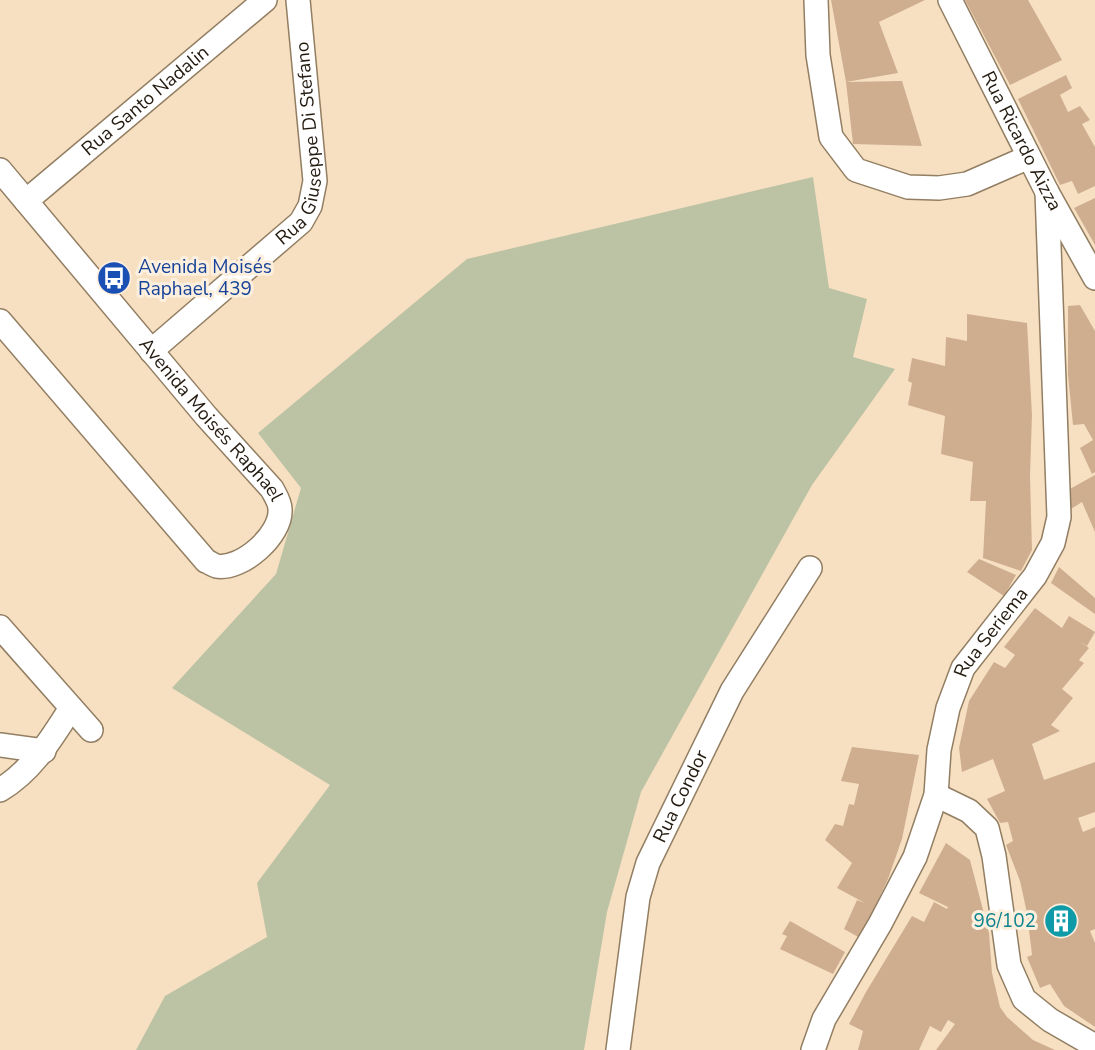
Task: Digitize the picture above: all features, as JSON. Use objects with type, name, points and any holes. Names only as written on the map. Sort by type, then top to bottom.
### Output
[{"type":"street","name":"Rua Santo Nadalin","points":[[26,201],[265,0]]},
{"type":"street","name":"Rua Giuseppe Di Stefano","points":[[151,351],[301,222],[310,206],[315,181],[298,0]]},
{"type":"street","points":[[816,0],[818,55],[831,137],[856,170],[908,187],[939,188],[967,184],[1029,157]]},
{"type":"street","name":"Rua Ricardo Aizza","points":[[950,0],[1029,157],[1095,278]]},
{"type":"street","name":"Avenida Moisés Raphael","points":[[0,170],[151,351],[272,489],[280,509],[275,529],[263,546],[235,564],[216,566],[206,561],[0,321]]},
{"type":"street","name":"Rua Seriema","points":[[813,1050],[824,1019],[880,924],[915,857],[936,795],[939,750],[948,708],[963,668],[1035,576],[1054,543],[1059,517],[1048,192]]},
{"type":"street","name":"Rua Condor","points":[[618,1050],[638,897],[648,863],[732,691],[810,568]]},
{"type":"street","points":[[0,627],[91,730]]},
{"type":"street","points":[[0,790],[15,781],[44,751],[72,708]]},
{"type":"street","points":[[0,745],[44,751]]},
{"type":"street","points":[[936,795],[970,811],[986,828],[994,856],[1009,965],[1024,999],[1050,1020],[1095,1046]]},
{"type":"green space","points":[[813,177],[829,288],[867,299],[853,357],[895,369],[812,485],[641,792],[607,912],[584,1050],[136,1050],[165,996],[267,937],[257,883],[330,785],[172,688],[276,574],[301,488],[258,433],[467,259]]},
{"type":"building","points":[[831,0],[925,0],[879,22],[898,73],[846,82]]},
{"type":"building","points":[[965,0],[1028,0],[1062,60],[1010,85]]},
{"type":"building","points":[[1066,75],[1072,88],[1060,95],[1068,112],[1080,106],[1090,120],[1082,124],[1095,147],[1095,186],[1078,194],[1072,181],[1060,185],[1018,99]]},
{"type":"building","points":[[902,81],[922,146],[853,144],[846,82]]},
{"type":"building","points":[[1095,198],[1095,245],[1074,208]]},
{"type":"building","points":[[1080,305],[1095,331],[1095,472],[1092,474],[1080,448],[1093,440],[1084,424],[1073,425],[1068,375],[1068,306]]},
{"type":"building","points":[[967,314],[1027,323],[1032,415],[1032,550],[1021,571],[983,558],[986,501],[970,501],[973,462],[941,454],[945,416],[908,405],[912,383],[908,381],[912,358],[945,366],[946,337],[967,341]]},
{"type":"building","points":[[1095,475],[1095,532],[1082,502],[1071,509],[1068,490]]},
{"type":"building","points":[[979,559],[1016,575],[1004,596],[967,572]]},
{"type":"building","points":[[1059,567],[1095,598],[1095,614],[1051,583]]},
{"type":"building","points":[[1035,608],[1062,628],[1069,616],[1095,632],[1087,646],[1078,640],[1089,648],[1079,660],[1084,663],[1062,689],[1073,698],[1051,725],[1060,731],[1032,744],[1044,780],[1095,762],[1095,812],[1078,818],[1083,832],[1095,827],[1095,929],[1090,931],[1095,943],[1095,1027],[1064,1006],[1050,984],[1040,988],[1027,957],[1032,955],[1027,913],[1020,881],[1006,845],[1013,841],[1008,822],[1000,823],[987,799],[1005,791],[993,759],[962,772],[959,748],[969,701],[994,662],[1005,668],[1015,655],[1004,647]]},
{"type":"building","points":[[852,747],[919,755],[902,839],[888,879],[860,938],[844,929],[857,900],[865,903],[837,888],[852,863],[825,840],[835,824],[843,826],[849,804],[854,805],[859,784],[841,781]]},
{"type":"building","points":[[946,843],[970,860],[989,933],[992,973],[1000,1007],[1007,1017],[1033,1040],[1055,1050],[936,1050],[955,1024],[948,1020],[941,1032],[930,1026],[919,1050],[858,1050],[863,1031],[849,1024],[912,916],[924,922],[934,902],[947,909],[948,907],[919,893]]},
{"type":"building","points":[[790,921],[845,952],[833,974],[780,949],[787,936],[782,934]]},
{"type":"place","name":"Avenida Moisés Raphael, 439","points":[[114,278]]},
{"type":"place","name":"96/102","points":[[1061,921]]}]
